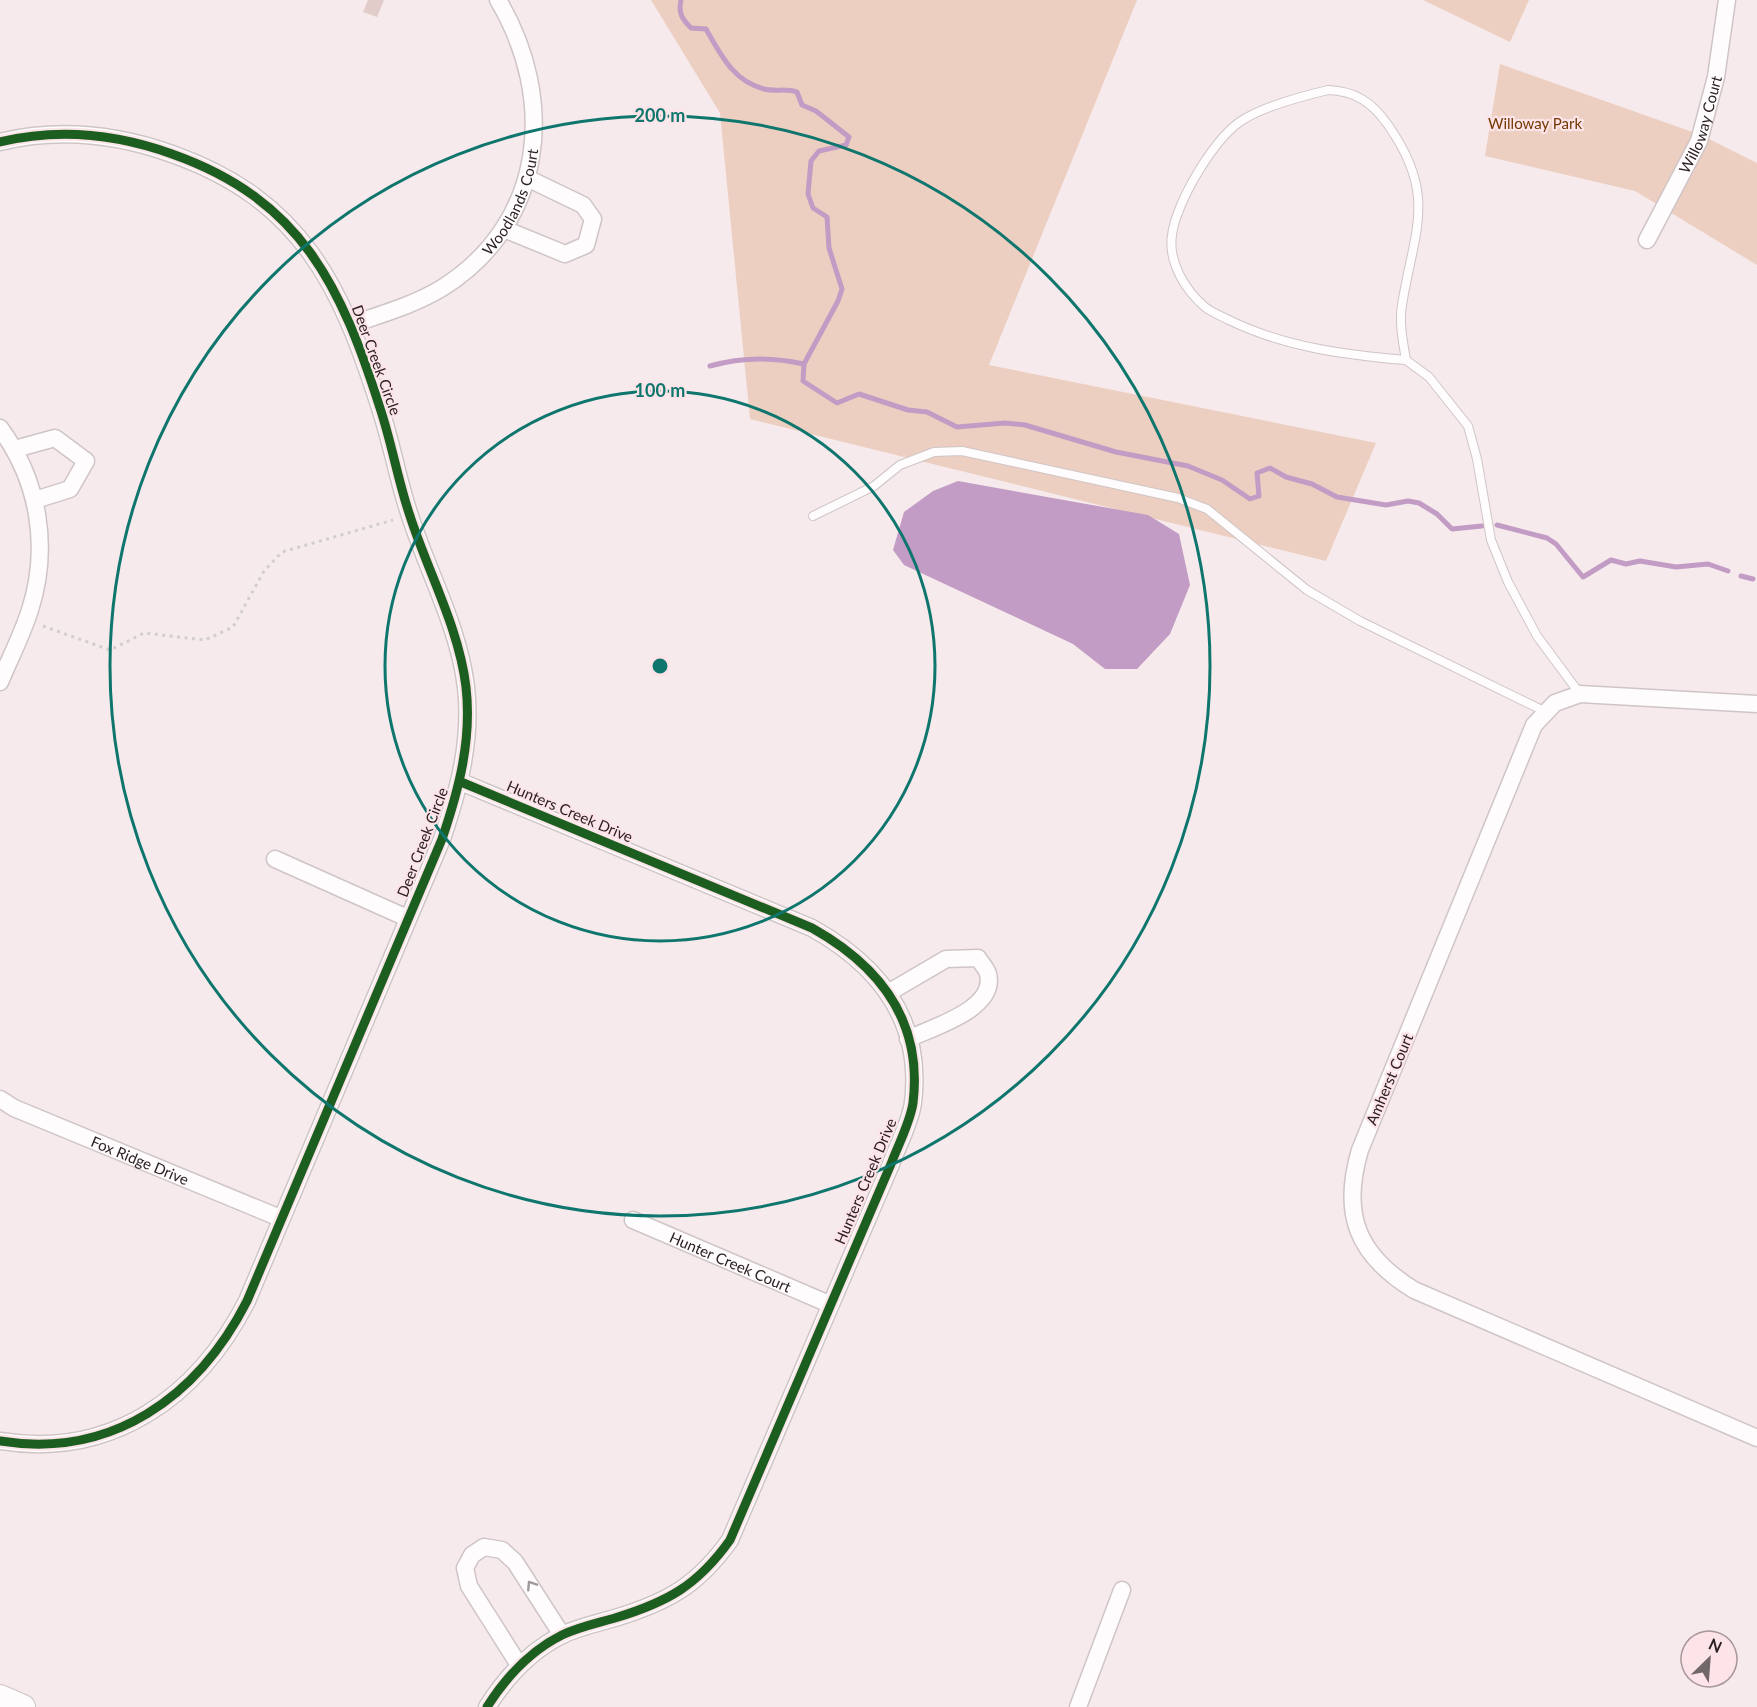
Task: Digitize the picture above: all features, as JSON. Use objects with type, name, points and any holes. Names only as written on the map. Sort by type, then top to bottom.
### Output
[{"type":"street","name":"Woodlands Court","points":[[350,325],[405,306],[443,287],[478,260],[504,229],[527,178],[535,130],[529,72],[514,30],[498,0]]},
{"type":"street","name":"Willoway Court","points":[[1647,240],[1699,141],[1712,100],[1726,0]]},
{"type":"street","name":"Deer Creek Circle","points":[[0,142],[38,135],[96,136],[154,148],[206,168],[252,195],[295,232],[326,273],[350,325],[381,409],[409,515],[451,629],[466,686],[466,733],[461,782],[442,839],[280,1218],[247,1301],[231,1332],[206,1366],[170,1399],[129,1423],[81,1439],[30,1444],[0,1441]]},
{"type":"street","points":[[504,229],[565,254],[586,244],[593,219],[583,205],[527,178]]},
{"type":"street","points":[[0,428],[15,449],[35,500],[40,552],[37,581],[27,620],[0,682]]},
{"type":"street","points":[[15,449],[55,438],[86,461],[70,489],[35,500]]},
{"type":"street","points":[[1544,711],[1555,703],[1580,694],[1757,704]]},
{"type":"street","name":"Amherst Court","points":[[1544,711],[1533,725],[1360,1150],[1352,1186],[1356,1230],[1381,1266],[1414,1290],[1757,1438]]},
{"type":"street","name":"Hunters Creek Drive","points":[[461,782],[812,928],[840,944],[875,974],[898,1006],[912,1049],[913,1104],[891,1164],[829,1304],[741,1519],[716,1559],[691,1583],[661,1602],[562,1635],[519,1665],[501,1685],[487,1707]]},
{"type":"street","points":[[274,859],[407,918]]},
{"type":"street","points":[[888,993],[946,959],[978,958],[988,973],[988,992],[976,1007],[908,1039]]},
{"type":"street","name":"Fox Ridge Drive","points":[[0,1099],[14,1108],[280,1218]]},
{"type":"street","name":"Hunter Creek Court","points":[[633,1220],[829,1304]]},
{"type":"street","points":[[519,1665],[469,1586],[465,1568],[472,1555],[484,1547],[502,1550],[515,1562],[562,1635]]},
{"type":"street","points":[[1078,1707],[1122,1590]]},
{"type":"street","points":[[0,1697],[23,1707]]},
{"type":"lane","points":[[1406,360],[1401,331],[1402,306],[1418,228],[1419,196],[1410,166],[1397,137],[1381,115],[1363,98],[1345,90],[1328,90],[1309,95],[1246,118],[1220,138],[1176,218],[1171,236],[1172,253],[1181,281],[1205,308],[1242,326],[1271,336],[1347,355],[1406,360],[1429,378],[1468,426],[1477,459],[1491,540],[1508,582],[1537,636],[1580,694]]},
{"type":"lane","points":[[813,516],[874,486],[900,465],[934,452],[962,451],[1178,498],[1207,509],[1307,590],[1360,621],[1544,711]]},
{"type":"path","points":[[27,620],[110,650],[144,633],[205,640],[233,627],[264,571],[282,552],[409,515]]},
{"type":"green space","points":[[651,0],[1137,0],[989,365],[1376,443],[1326,561],[750,419],[720,113]]},
{"type":"green space","points":[[1423,0],[1529,0],[1510,42]]},
{"type":"green space","name":"Willoway Park","points":[[1500,64],[1701,135],[1757,163],[1757,265],[1635,191],[1485,156]]},
{"type":"shaded area","points":[[958,481],[1148,515],[1179,534],[1190,585],[1170,634],[1137,669],[1105,669],[1073,644],[904,565],[893,550],[904,512],[933,491]]},
{"type":"building","points":[[368,0],[384,0],[377,17],[363,12]]},
{"type":"waterway","points":[[681,0],[680,12],[685,22],[691,28],[706,29],[729,66],[744,80],[764,89],[797,92],[802,105],[816,111],[849,137],[846,145],[819,151],[811,161],[808,194],[813,208],[827,217],[829,248],[842,289],[838,301],[804,364],[803,381],[837,403],[859,394],[908,410],[927,412],[957,427],[1005,423],[1025,425],[1116,452],[1188,466],[1222,480],[1250,499],[1259,496],[1257,473],[1270,468],[1286,477],[1312,484],[1337,497],[1386,505],[1408,501],[1419,503],[1437,514],[1452,529],[1482,526]]},
{"type":"waterway","points":[[710,366],[757,359],[804,364]]},
{"type":"waterway","points":[[1497,525],[1547,538],[1556,544],[1583,577],[1611,560],[1626,564],[1640,561],[1676,567],[1708,564],[1728,571]]},
{"type":"waterway","points":[[1741,576],[1753,579]]},
{"type":"cycle path","points":[[0,142],[43,135],[87,135],[130,142],[172,154],[217,173],[254,196],[285,222],[310,252],[331,286],[365,364],[410,516],[457,643],[466,687],[467,707],[463,764],[442,839],[247,1301],[227,1335],[203,1366],[177,1392],[147,1414],[114,1430],[79,1440],[41,1444],[0,1441]]},
{"type":"cycle path","points":[[461,782],[812,928],[836,943],[858,960],[892,999],[911,1046],[914,1073],[913,1103],[903,1134],[730,1540],[694,1580],[666,1598],[634,1612],[568,1632],[550,1641],[511,1675],[487,1707]]}]
